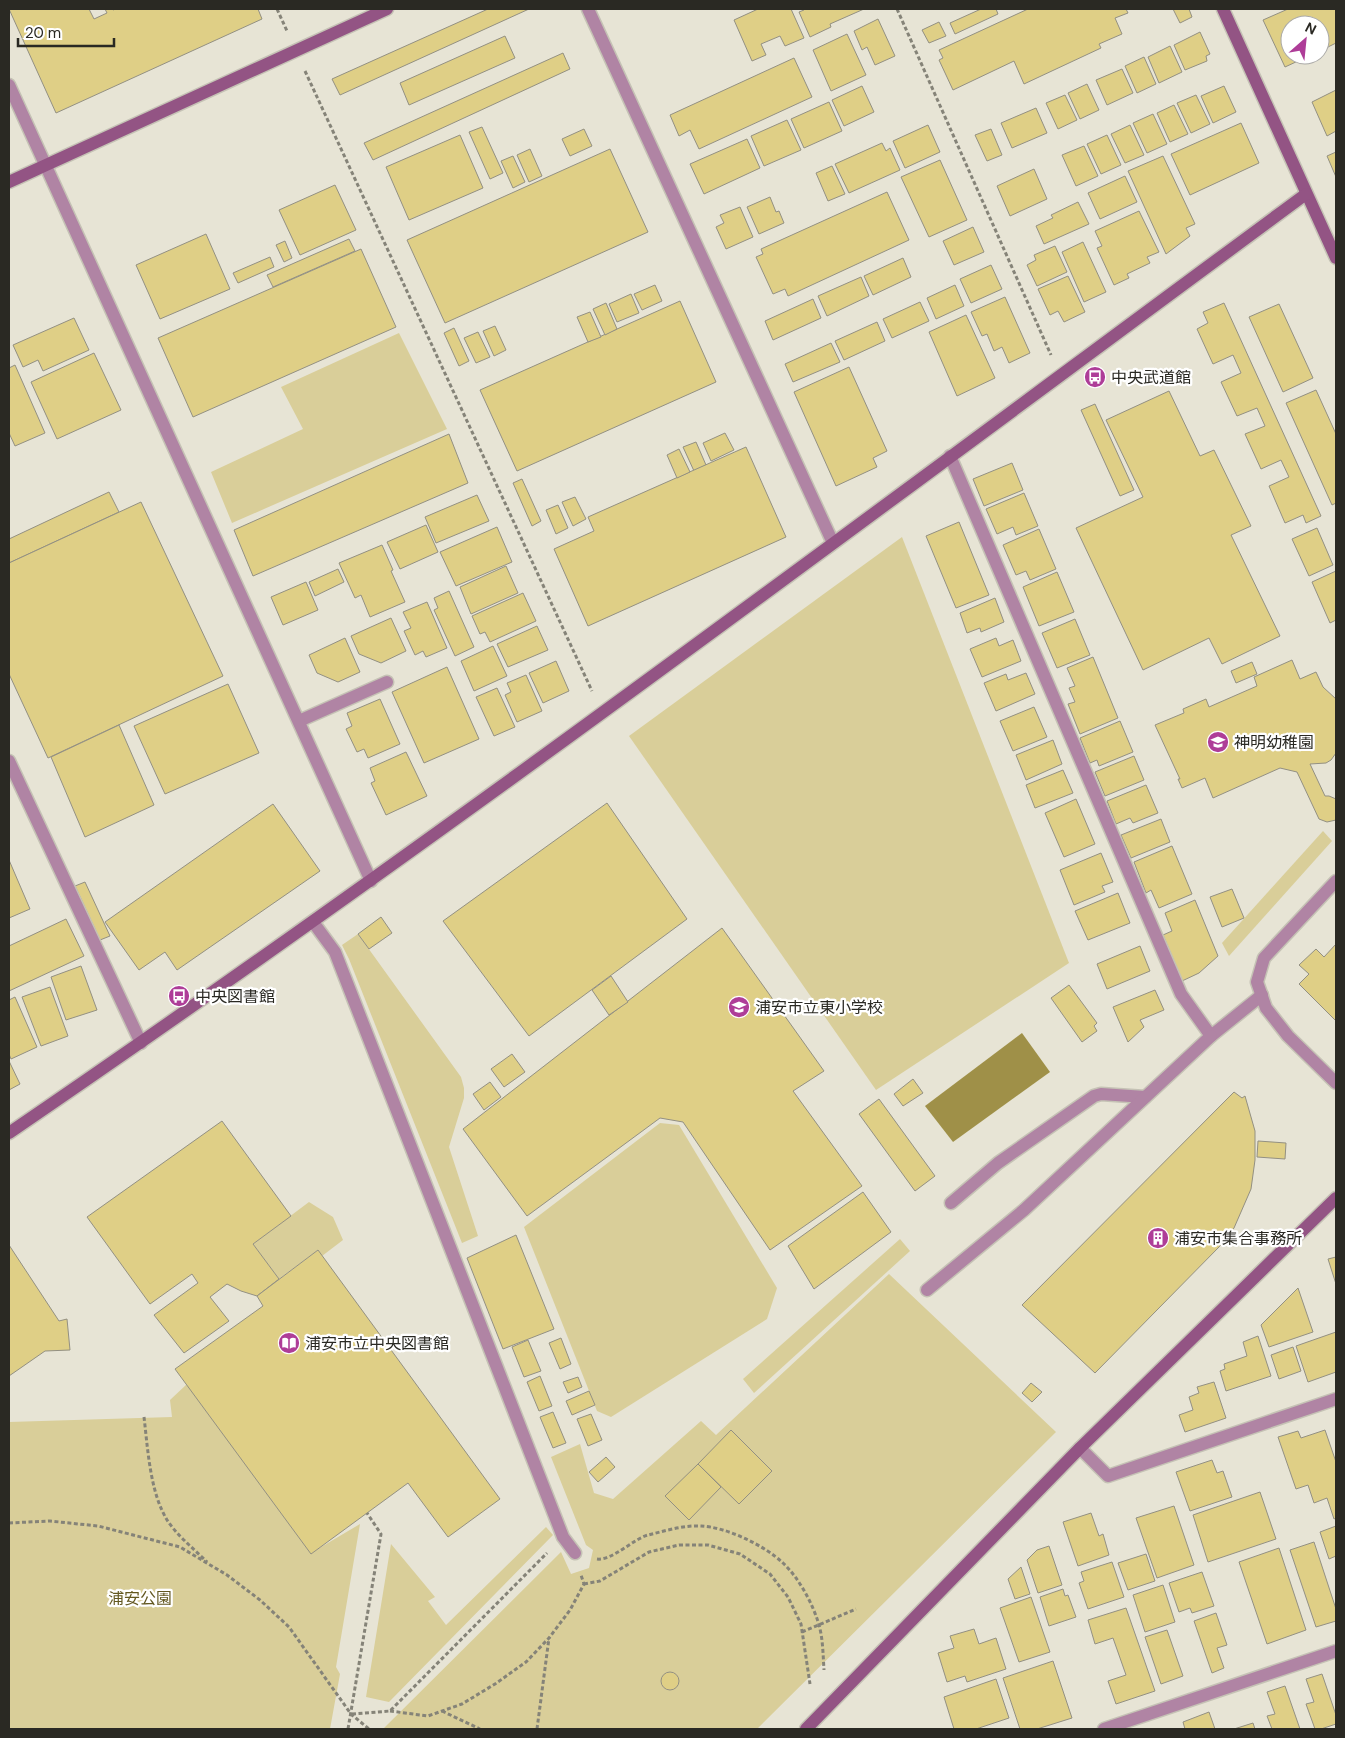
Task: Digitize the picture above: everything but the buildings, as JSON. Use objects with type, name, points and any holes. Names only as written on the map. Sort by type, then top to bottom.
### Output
[{"type":"street","points":[[9,182],[387,9]]},
{"type":"street","points":[[588,9],[833,543]]},
{"type":"street","points":[[1222,9],[1336,258]]},
{"type":"street","points":[[9,85],[371,881]]},
{"type":"street","points":[[9,1133],[371,881],[1306,194]]},
{"type":"street","points":[[950,456],[1181,994],[1211,1036]]},
{"type":"street","points":[[299,721],[388,682]]},
{"type":"street","points":[[9,761],[140,1043]]},
{"type":"street","points":[[1336,881],[1264,958],[1257,982],[1266,1008],[1288,1036],[1336,1083]]},
{"type":"street","points":[[313,922],[335,952],[563,1537],[575,1553]]},
{"type":"street","points":[[927,1290],[1024,1210],[1211,1036],[1262,995]]},
{"type":"street","points":[[952,1204],[998,1163],[1094,1096],[1102,1094],[1145,1097]]},
{"type":"street","points":[[809,1728],[1080,1448],[1336,1198]]},
{"type":"street","points":[[1080,1448],[1108,1476],[1336,1399]]},
{"type":"street","points":[[1104,1729],[1336,1651]]},
{"type":"path","points":[[277,9],[602,712]]},
{"type":"path","points":[[897,9],[1060,375]]},
{"type":"path","points":[[144,1418],[149,1460],[159,1503],[168,1521],[183,1540],[213,1567]]},
{"type":"path","points":[[348,1729],[381,1534],[367,1513]]},
{"type":"path","points":[[9,1522],[50,1521],[98,1526],[180,1547],[213,1567],[260,1600],[289,1627],[351,1714],[369,1729]]},
{"type":"path","points":[[575,1553],[602,1560],[645,1536],[675,1528],[700,1526],[718,1529],[739,1536],[783,1562],[798,1581],[819,1625],[824,1670]]},
{"type":"path","points":[[390,1711],[563,1537]]},
{"type":"path","points":[[584,1584],[600,1582],[648,1552],[679,1545],[708,1545],[740,1554],[770,1574],[788,1597],[801,1624],[810,1684]]},
{"type":"path","points":[[351,1714],[390,1711],[428,1716],[462,1704],[526,1662],[549,1638],[570,1610],[584,1584],[575,1553]]},
{"type":"path","points":[[802,1632],[856,1610]]},
{"type":"path","points":[[537,1729],[549,1638]]},
{"type":"path","points":[[441,1711],[480,1729]]},
{"type":"green space","points":[[399,333],[447,429],[232,523],[211,472],[303,429],[281,387]]},
{"type":"green space","points":[[902,537],[1069,963],[876,1090],[629,736]]},
{"type":"green space","points":[[1323,831],[1332,841],[1229,956],[1222,943]]},
{"type":"green space","points":[[358,934],[461,1077],[464,1098],[449,1147],[478,1236],[462,1243],[342,945]]},
{"type":"green space","points":[[660,1123],[679,1125],[777,1288],[767,1319],[611,1417],[597,1411],[524,1227]]},
{"type":"green space","points":[[309,1202],[333,1217],[343,1240],[322,1256],[318,1250],[279,1279],[253,1244]]},
{"type":"green space","points":[[900,1239],[910,1251],[754,1393],[743,1379]]},
{"type":"green space","points":[[889,1274],[1056,1432],[757,1729],[383,1729],[561,1552],[571,1574],[589,1568],[593,1550],[586,1545],[551,1457],[580,1444],[594,1493],[613,1499],[701,1421],[716,1435]]},
{"type":"green space","name":"浦安公園","points":[[187,1384],[311,1553],[360,1524],[336,1667],[340,1674],[330,1729],[9,1729],[9,1422],[172,1417],[170,1400]]},
{"type":"green space","points":[[546,1527],[553,1535],[389,1702],[366,1697],[391,1544],[435,1597],[428,1601],[446,1625]]},
{"type":"shaded area","points":[[1022,1033],[1050,1072],[953,1142],[925,1106]]},
{"type":"place","name":"中央武道館","points":[[1095,377]]},
{"type":"place","name":"神明幼稚園","points":[[1218,742]]},
{"type":"place","name":"中央図書館","points":[[179,996]]},
{"type":"place","name":"浦安市立東小学校","points":[[739,1007]]},
{"type":"place","name":"浦安市集合事務所","points":[[1158,1238]]},
{"type":"place","name":"浦安市立中央図書館","points":[[289,1343]]}]
